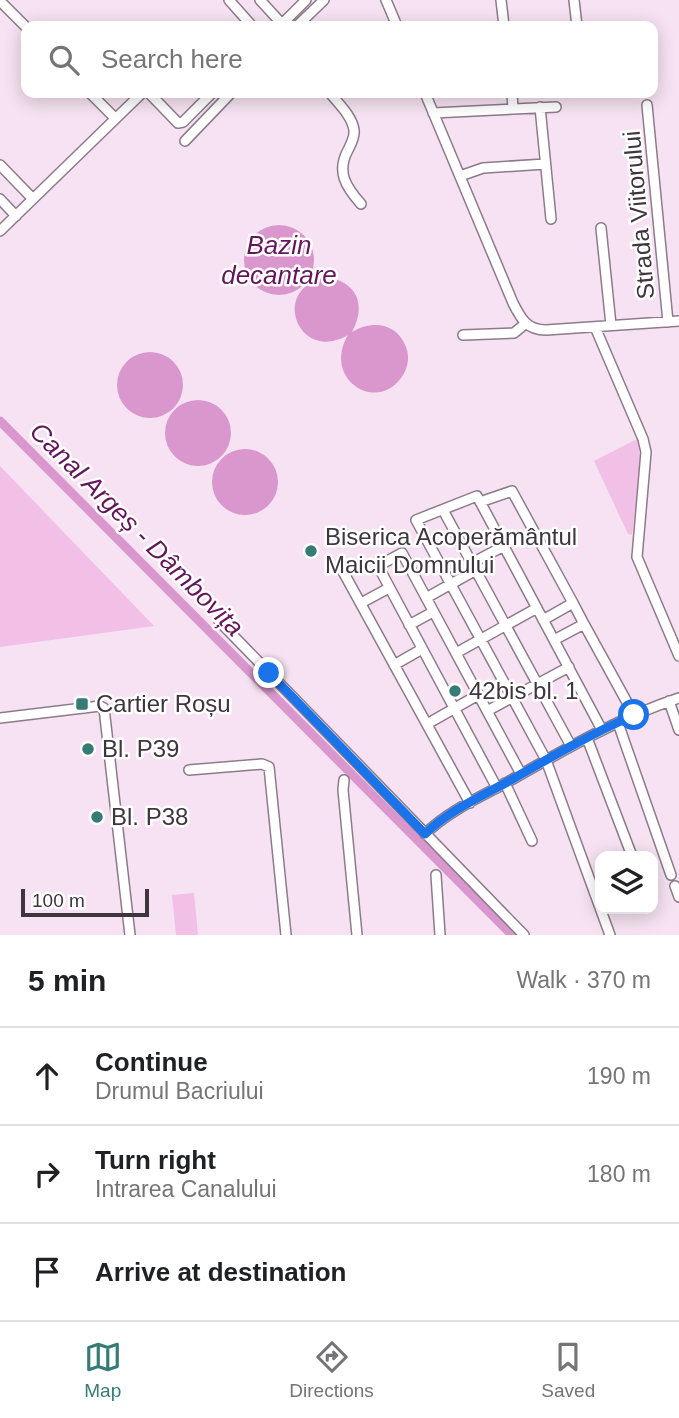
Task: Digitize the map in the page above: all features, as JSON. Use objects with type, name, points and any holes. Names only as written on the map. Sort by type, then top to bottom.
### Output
[{"type":"street","points":[[229,0],[248,21]]},
{"type":"street","points":[[260,0],[278,21]]},
{"type":"street","points":[[302,21],[324,0]]},
{"type":"street","points":[[386,0],[395,21]]},
{"type":"street","points":[[501,0],[503,21]]},
{"type":"street","points":[[574,0],[577,21]]},
{"type":"street","points":[[0,1],[21,22]]},
{"type":"street","points":[[284,21],[299,2]]},
{"type":"street","points":[[95,98],[115,118]]},
{"type":"street","points":[[0,231],[137,98]]},
{"type":"street","points":[[154,98],[178,123],[183,122],[207,98]]},
{"type":"street","points":[[185,141],[226,98]]},
{"type":"street","points":[[333,98],[353,126],[352,142],[342,163],[341,172],[351,192],[361,204]]},
{"type":"street","points":[[427,98],[513,303],[525,324],[514,333],[463,335]]},
{"type":"street","points":[[512,98],[513,108]]},
{"type":"street","name":"Strada Viitorului","points":[[648,105],[668,321]]},
{"type":"street","points":[[540,107],[551,219]]},
{"type":"street","points":[[433,113],[556,107]]},
{"type":"street","points":[[460,176],[483,168],[545,164]]},
{"type":"street","points":[[0,165],[33,199]]},
{"type":"street","points":[[0,199],[16,216]]},
{"type":"street","name":"Strada Viitorului","points":[[601,228],[611,325]]},
{"type":"street","name":"Strada Viitorului","points":[[525,324],[538,330],[679,321]]},
{"type":"street","points":[[595,327],[643,439],[646,452],[637,557],[679,656]]},
{"type":"street","points":[[480,502],[512,491],[634,715]]},
{"type":"street","points":[[603,730],[477,496],[416,520],[546,760],[610,935]]},
{"type":"street","points":[[443,510],[571,746]]},
{"type":"street","points":[[426,598],[451,584],[504,546]]},
{"type":"street","points":[[521,774],[402,553],[377,566],[454,709],[532,841]]},
{"type":"street","points":[[340,566],[470,803]]},
{"type":"street","points":[[360,603],[389,588]]},
{"type":"street","points":[[543,620],[573,603]]},
{"type":"street","points":[[456,653],[537,608]]},
{"type":"street","points":[[409,625],[433,612]]},
{"type":"street","points":[[219,621],[524,935]]},
{"type":"street","points":[[554,640],[584,624]]},
{"type":"street","points":[[394,665],[422,649]]},
{"type":"street","points":[[487,711],[569,667]]},
{"type":"street","points":[[426,724],[478,695]]},
{"type":"street","points":[[425,834],[439,821],[571,746],[634,715],[679,698]]},
{"type":"street","points":[[669,701],[679,730]]},
{"type":"street","points":[[0,718],[100,706],[104,708],[127,934]]},
{"type":"street","points":[[618,723],[671,875]]},
{"type":"street","points":[[587,738],[630,851]]},
{"type":"street","points":[[189,770],[262,764],[269,767],[286,935]]},
{"type":"street","points":[[344,780],[357,935]]},
{"type":"street","points":[[436,875],[440,935]]},
{"type":"street","points":[[675,886],[679,897]]},
{"type":"shaded area","points":[[639,438],[640,465],[632,535],[628,534],[594,461]]},
{"type":"shaded area","points":[[0,466],[154,626],[0,647]]},
{"type":"shaded area","points":[[194,893],[198,935],[176,935],[172,895]]},
{"type":"water","name":"Bazin decantare","points":[[279,225],[298,231],[308,241],[314,260],[308,279],[298,289],[279,295],[260,289],[250,279],[244,260],[250,241],[260,231]]},
{"type":"water","points":[[325,277],[345,283],[356,296],[359,313],[352,332],[367,326],[383,326],[396,332],[402,339],[407,351],[407,367],[401,378],[390,388],[379,392],[366,391],[355,386],[347,377],[342,365],[342,351],[348,335],[331,341],[316,340],[304,333],[297,322],[295,309],[298,296],[308,284]]},
{"type":"water","points":[[150,352],[173,362],[183,385],[173,408],[150,418],[127,408],[117,385],[127,362]]},
{"type":"water","points":[[198,400],[211,403],[221,410],[228,420],[231,433],[228,446],[221,456],[211,463],[198,466],[185,463],[175,456],[168,446],[165,433],[168,420],[175,410],[185,403]]},
{"type":"water","points":[[245,449],[268,459],[278,482],[268,505],[245,515],[222,505],[212,482],[222,459]]},
{"type":"waterway","name":"Canal Argeș - Dâmbovița","points":[[0,421],[512,935]]},
{"type":"place","name":"Biserica Acoperământul Maicii Domnului","points":[[311,551]]},
{"type":"place","name":"42bis bl. 1","points":[[455,691]]},
{"type":"place","name":"Cartier Roșu","points":[[82,704]]},
{"type":"place","name":"Bl. P39","points":[[88,749]]},
{"type":"place","name":"Bl. P38","points":[[97,817]]},
{"type":"route","points":[[269,673],[425,834],[439,821],[571,746],[634,715]]}]
